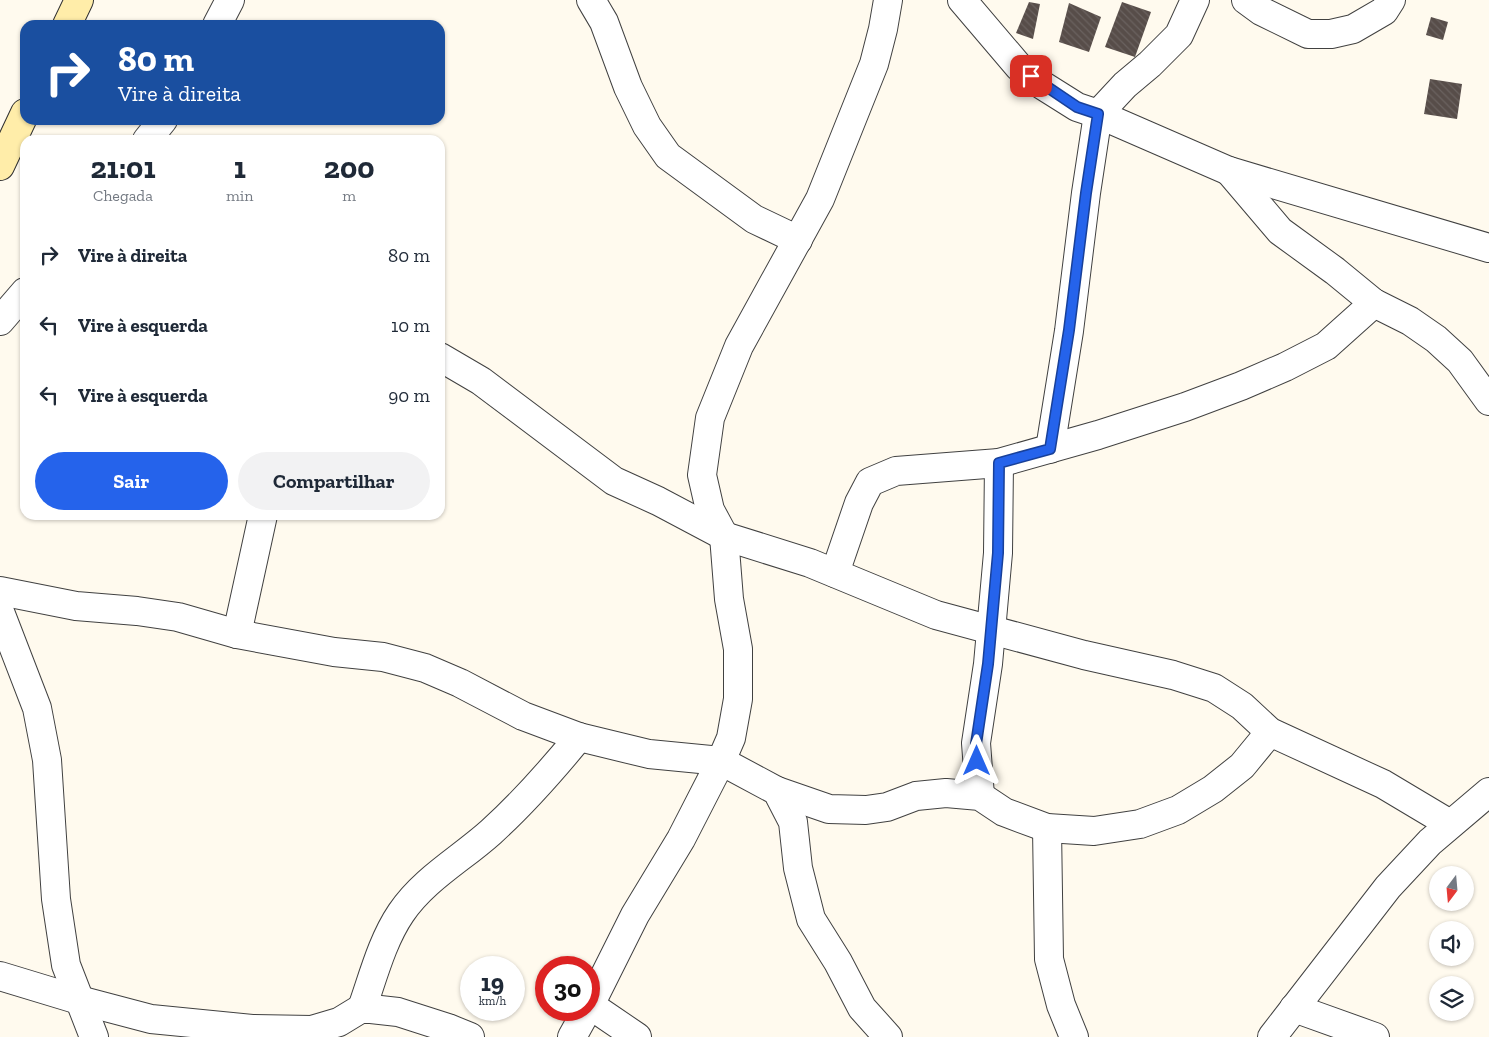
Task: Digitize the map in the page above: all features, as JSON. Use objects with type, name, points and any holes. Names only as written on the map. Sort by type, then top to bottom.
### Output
[{"type":"street","points":[[69,20],[79,0]]},
{"type":"street","points":[[220,20],[230,0]]},
{"type":"street","points":[[592,0],[604,22],[628,87],[647,126],[668,156],[754,219],[798,240]]},
{"type":"street","points":[[600,985],[635,915],[681,839],[731,738],[738,699],[738,649],[729,599],[724,536],[710,510],[702,475],[710,418],[739,346],[820,199],[865,89],[883,29],[888,0]]},
{"type":"street","points":[[962,0],[1019,67],[1042,85],[1077,107],[1098,114],[1229,171],[1489,248]]},
{"type":"street","points":[[1050,449],[1069,330],[1098,114],[1125,85],[1150,64],[1178,36],[1195,0]]},
{"type":"street","points":[[1246,0],[1261,11],[1308,34],[1332,34],[1353,29],[1384,11],[1391,0]]},
{"type":"street","points":[[0,166],[20,124]]},
{"type":"street","points":[[151,135],[159,125]]},
{"type":"street","points":[[1229,171],[1280,231],[1335,271],[1374,303],[1410,321],[1436,339],[1460,362],[1489,401]]},
{"type":"street","points":[[0,322],[20,298]]},
{"type":"street","points":[[836,574],[859,503],[870,482],[896,471],[999,463],[1185,407],[1285,367],[1326,346],[1374,303]]},
{"type":"street","points":[[445,360],[481,381],[614,481],[658,501],[724,536],[810,563],[936,615],[1084,655],[1173,675],[1214,688],[1242,706],[1270,732],[1328,757],[1383,784],[1450,824]]},
{"type":"street","points":[[980,796],[976,744],[991,631],[998,553],[999,463]]},
{"type":"street","points":[[237,634],[262,520]]},
{"type":"street","points":[[0,591],[76,606],[137,611],[178,617],[237,634],[334,652],[383,657],[425,668],[460,683],[523,716],[579,737],[648,754],[721,761],[777,791],[829,809],[866,810],[887,807],[916,796],[946,793],[980,796],[1004,812],[1047,828],[1094,831],[1140,824],[1178,810],[1213,789],[1242,766],[1270,732]]},
{"type":"street","points":[[0,612],[37,708],[47,760],[56,899],[66,965],[94,1037]]},
{"type":"street","points":[[362,1008],[381,952],[400,914],[423,885],[492,832],[556,766],[579,737]]},
{"type":"street","points":[[777,791],[793,822],[798,868],[811,919],[838,962],[862,1008],[888,1037]]},
{"type":"street","points":[[1272,1037],[1388,887],[1430,842],[1489,792]]},
{"type":"street","points":[[1047,828],[1049,959],[1061,1005],[1074,1037]]},
{"type":"street","points":[[0,976],[151,1019],[252,1029],[312,1030],[339,1022],[362,1008],[398,1012],[470,1037]]},
{"type":"street","points":[[1294,1008],[1375,1037]]},
{"type":"street","points":[[600,1014],[636,1037]]},
{"type":"street","points":[[572,1037],[581,1021]]},
{"type":"building","points":[[1029,2],[1040,4],[1033,39],[1016,33]]},
{"type":"building","points":[[1122,2],[1151,12],[1135,57],[1105,47]]},
{"type":"building","points":[[1069,3],[1101,17],[1089,52],[1059,42]]},
{"type":"building","points":[[1431,17],[1448,22],[1443,40],[1426,35]]},
{"type":"building","points":[[1430,79],[1462,84],[1457,119],[1424,114]]},
{"type":"route","points":[[977,761],[976,744],[988,664],[998,553],[999,463],[1050,449],[1069,330],[1098,114],[1077,107],[1031,76]]}]
